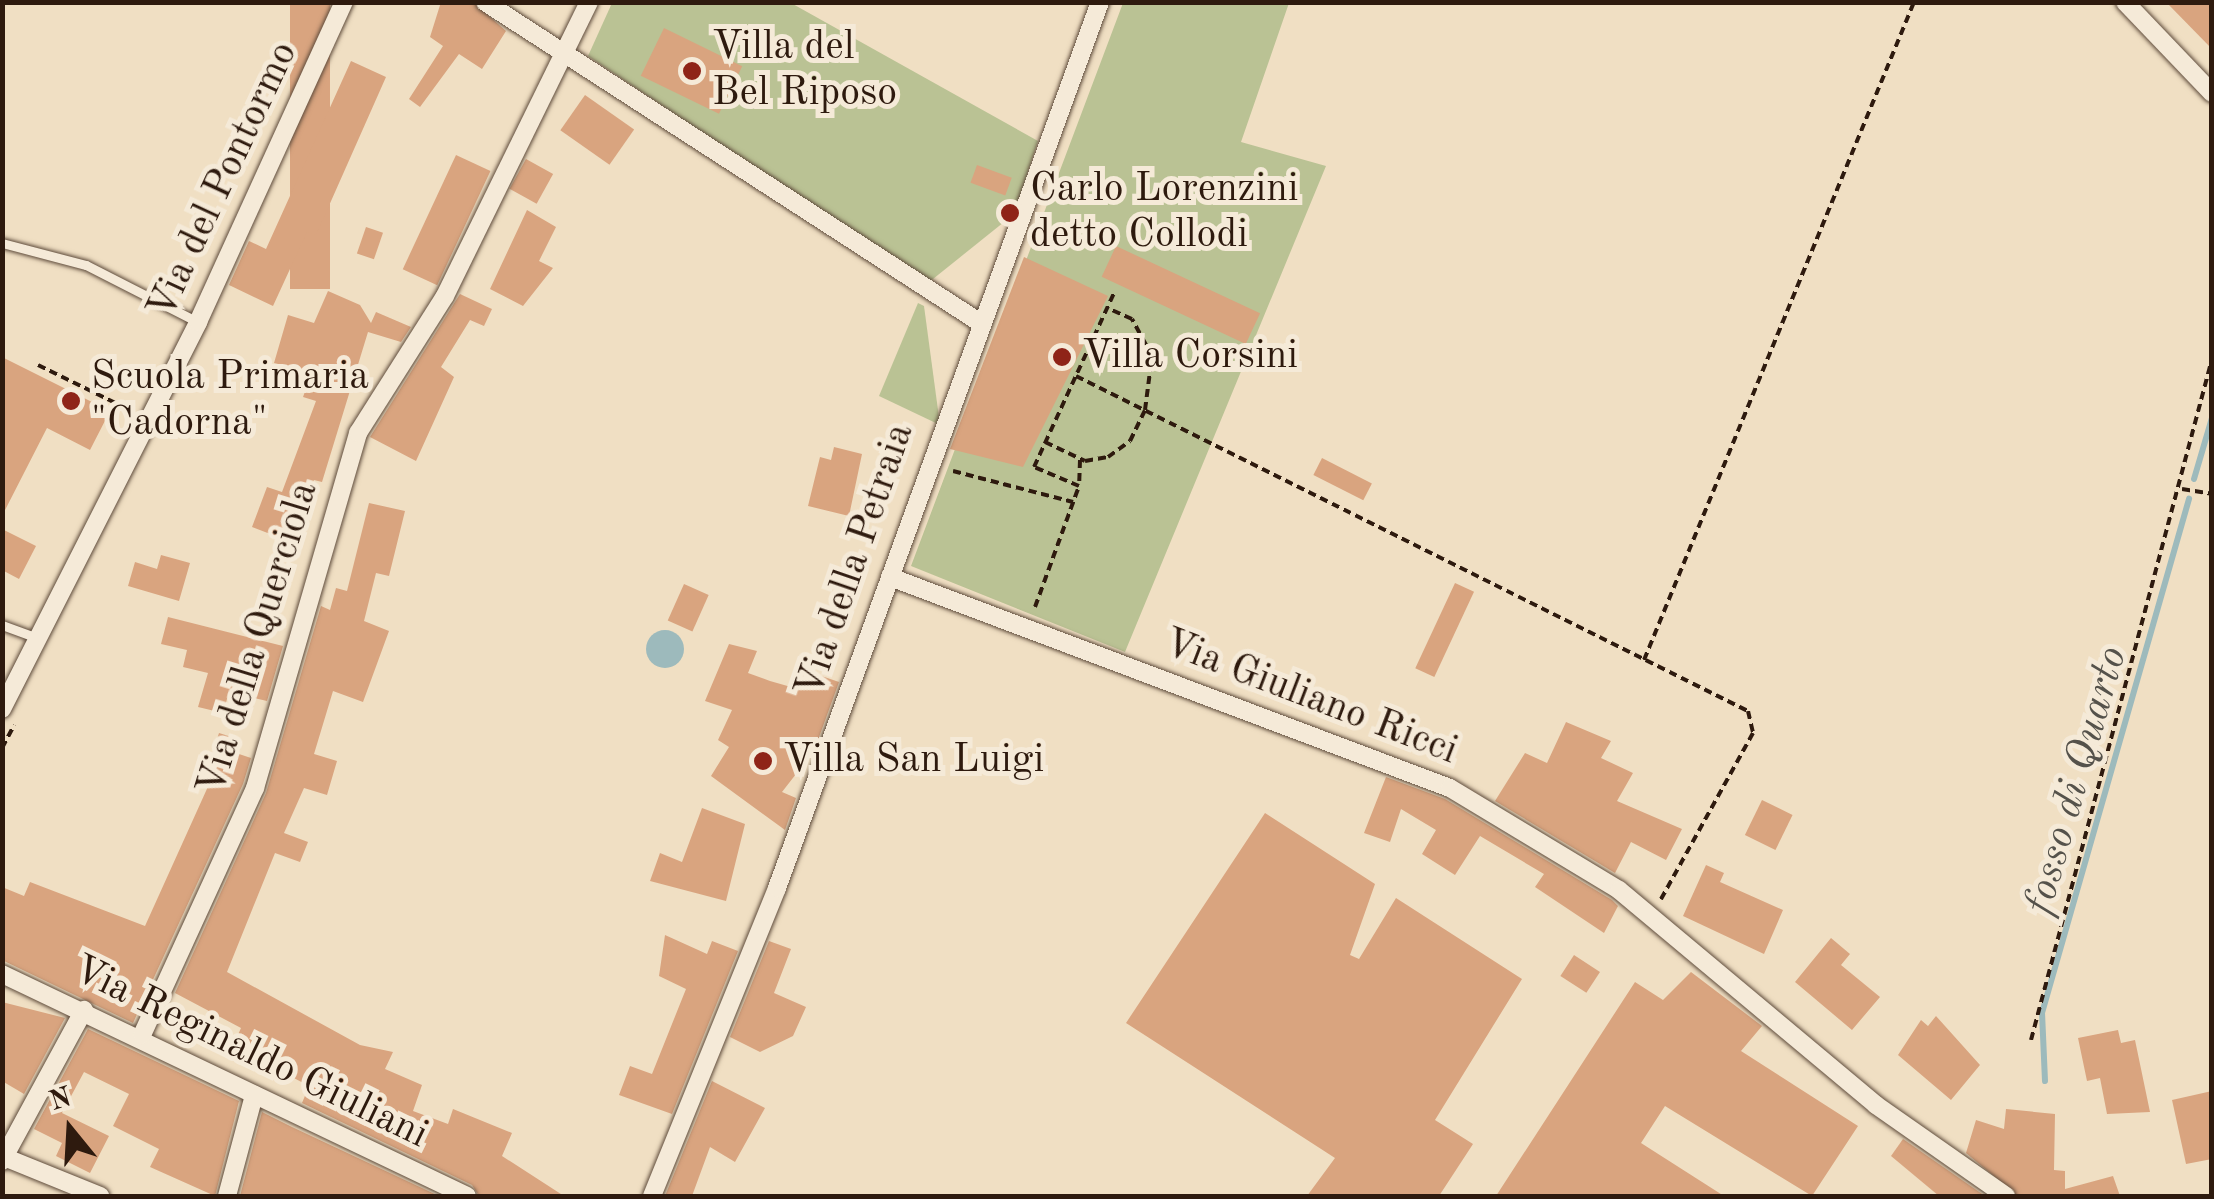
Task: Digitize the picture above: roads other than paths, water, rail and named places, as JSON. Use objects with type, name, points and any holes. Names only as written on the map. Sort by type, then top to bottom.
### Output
[{"type":"street","name":"Via del Pontormo","points":[[2,709],[198,322],[344,2]]},
{"type":"street","points":[[485,2],[561,55],[979,322]]},
{"type":"street","name":"Via della Querciola","points":[[142,1035],[255,788],[358,432],[445,296],[589,2]]},
{"type":"street","name":"Via della Petraia","points":[[652,1196],[890,577],[940,425],[1100,2]]},
{"type":"street","points":[[2125,2],[2212,94]]},
{"type":"street","name":"Via Giuliano Ricci","points":[[890,577],[1419,773],[1589,868],[1652,916],[1876,1105],[2006,1196]]},
{"type":"street","name":"Via Reginaldo Giuliani","points":[[2,974],[142,1035],[254,1095],[467,1196]]},
{"type":"street","points":[[84,1010],[4,1159],[100,1196]]},
{"type":"street","points":[[227,1196],[254,1095]]},
{"type":"lane","points":[[2,243],[86,265],[198,322]]},
{"type":"lane","points":[[2,624],[39,638]]},
{"type":"water","points":[[665,630],[679,635],[684,649],[679,663],[665,668],[651,663],[646,649],[651,635]]},
{"type":"waterway","name":"fosso di Quarto","points":[[2194,479],[2212,418]]},
{"type":"waterway","name":"fosso di Quarto","points":[[2045,1081],[2042,1013],[2189,499]]},
{"type":"place","name":"Villa del Bel Riposo","points":[[692,71]]},
{"type":"place","name":"Carlo Lorenzini detto Collodi","points":[[1010,213]]},
{"type":"place","name":"Villa Corsini","points":[[1062,357]]},
{"type":"place","name":"Scuola Primaria \"Cadorna\"","points":[[71,401]]},
{"type":"place","name":"Villa San Luigi","points":[[763,761]]}]
